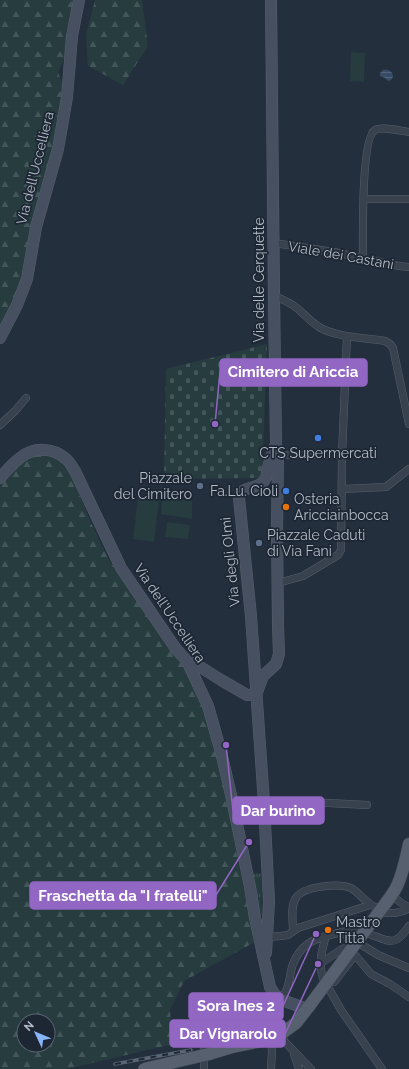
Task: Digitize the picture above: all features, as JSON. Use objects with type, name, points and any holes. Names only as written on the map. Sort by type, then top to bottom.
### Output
[{"type":"main road","points":[[144,1069],[205,1059],[232,1047],[276,1036],[296,1023],[376,909],[392,894],[404,868],[409,844]]},
{"type":"street","name":"Via dell'Uccelliera","points":[[0,338],[17,304],[26,279],[36,227],[58,149],[67,97],[72,36],[79,0]]},
{"type":"street","name":"Via delle Cerquette","points":[[256,695],[263,676],[276,664],[279,654],[271,0]]},
{"type":"street","points":[[363,258],[366,158],[372,133],[376,129],[409,132]]},
{"type":"street","points":[[364,199],[409,199]]},
{"type":"street","name":"Viale dei Castani","points":[[274,243],[323,250],[409,267]]},
{"type":"street","points":[[274,296],[289,302],[320,328],[347,336],[388,342],[392,346],[401,381],[409,424]]},
{"type":"street","points":[[278,583],[303,576],[338,555],[341,550],[342,455],[347,336]]},
{"type":"street","points":[[0,424],[15,411],[26,398]]},
{"type":"street","name":"Via dell'Uccelliera","points":[[0,478],[24,455],[30,452],[37,450],[53,451],[66,459],[75,471],[121,568],[176,649],[187,661],[208,706],[221,752],[270,987],[275,995],[282,1000]]},
{"type":"street","points":[[277,450],[342,455]]},
{"type":"street","name":"Via degli Olmi","points":[[256,695],[251,616],[239,496],[244,490],[264,481],[267,475],[269,462],[277,450]]},
{"type":"street","points":[[342,489],[386,487],[409,469]]},
{"type":"street","points":[[187,661],[202,668],[247,695],[256,695],[264,803],[269,902],[265,963]]},
{"type":"street","points":[[264,803],[289,801],[367,805]]},
{"type":"street","points":[[293,931],[293,909],[295,898],[298,895],[320,886],[342,886],[355,890],[376,909]]},
{"type":"street","points":[[392,894],[399,902],[409,907]]},
{"type":"street","points":[[267,937],[288,935],[298,928],[376,909],[396,914],[409,907]]},
{"type":"street","points":[[255,918],[260,922],[265,920],[268,916]]},
{"type":"street","points":[[369,934],[388,941],[393,941],[399,938],[409,926]]},
{"type":"street","points":[[308,1007],[282,1000],[287,988],[293,964],[297,956],[303,948],[320,937],[352,930],[358,931]]},
{"type":"street","points":[[341,932],[378,955],[409,968]]},
{"type":"street","points":[[326,936],[320,958],[321,973],[341,1010],[382,1069]]},
{"type":"street","points":[[320,962],[344,948],[348,949],[371,974],[390,984],[409,997]]},
{"type":"street","points":[[329,989],[355,955]]},
{"type":"street","points":[[271,1069],[272,1051],[276,1036],[285,1042],[310,1068]]},
{"type":"street","points":[[293,1051],[299,1069]]},
{"type":"green space","points":[[0,0],[74,0],[66,32],[71,45],[58,72],[67,97],[28,273],[0,338]]},
{"type":"green space","points":[[95,0],[142,0],[148,46],[123,85],[88,66],[86,35]]},
{"type":"green space","points":[[351,52],[365,53],[364,82],[350,81]]},
{"type":"green space","points":[[267,344],[262,478],[164,479],[166,369]]},
{"type":"green space","points":[[39,453],[58,459],[72,477],[91,523],[109,560],[173,654],[184,666],[206,710],[223,781],[255,942],[184,981],[170,1010],[173,1044],[67,1069],[0,1069],[0,482],[18,464]]},
{"type":"green space","points":[[162,497],[192,501],[192,519],[161,514]]},
{"type":"green space","points":[[138,498],[159,501],[154,542],[133,539]]},
{"type":"green space","points":[[167,522],[190,525],[188,539],[165,537]]},
{"type":"green space","points":[[261,873],[262,914],[260,917],[251,874]]},
{"type":"water","points":[[383,70],[388,70],[391,72],[393,77],[391,80],[388,81],[380,76],[380,73]]},
{"type":"railway","points":[[115,1064],[191,1050]]},
{"type":"place","name":"Cimitero di Ariccia","points":[[215,424]]},
{"type":"place","name":"CTS Supermercati","points":[[318,438]]},
{"type":"place","name":"Piazzale del Cimitero","points":[[200,486]]},
{"type":"place","name":"Fa.Lu. Cioli","points":[[286,491]]},
{"type":"place","name":"Osteria Aricciainbocca","points":[[286,507]]},
{"type":"place","name":"Piazzale Caduti di Via Fani","points":[[259,543]]},
{"type":"place","name":"Dar burino","points":[[226,745]]},
{"type":"place","name":"Fraschetta da \"I fratelli\"","points":[[249,842]]},
{"type":"place","name":"Mastro Titta","points":[[328,930]]},
{"type":"place","name":"Sora Ines 2","points":[[316,934]]},
{"type":"place","name":"Dar Vignarolo","points":[[318,964]]}]
